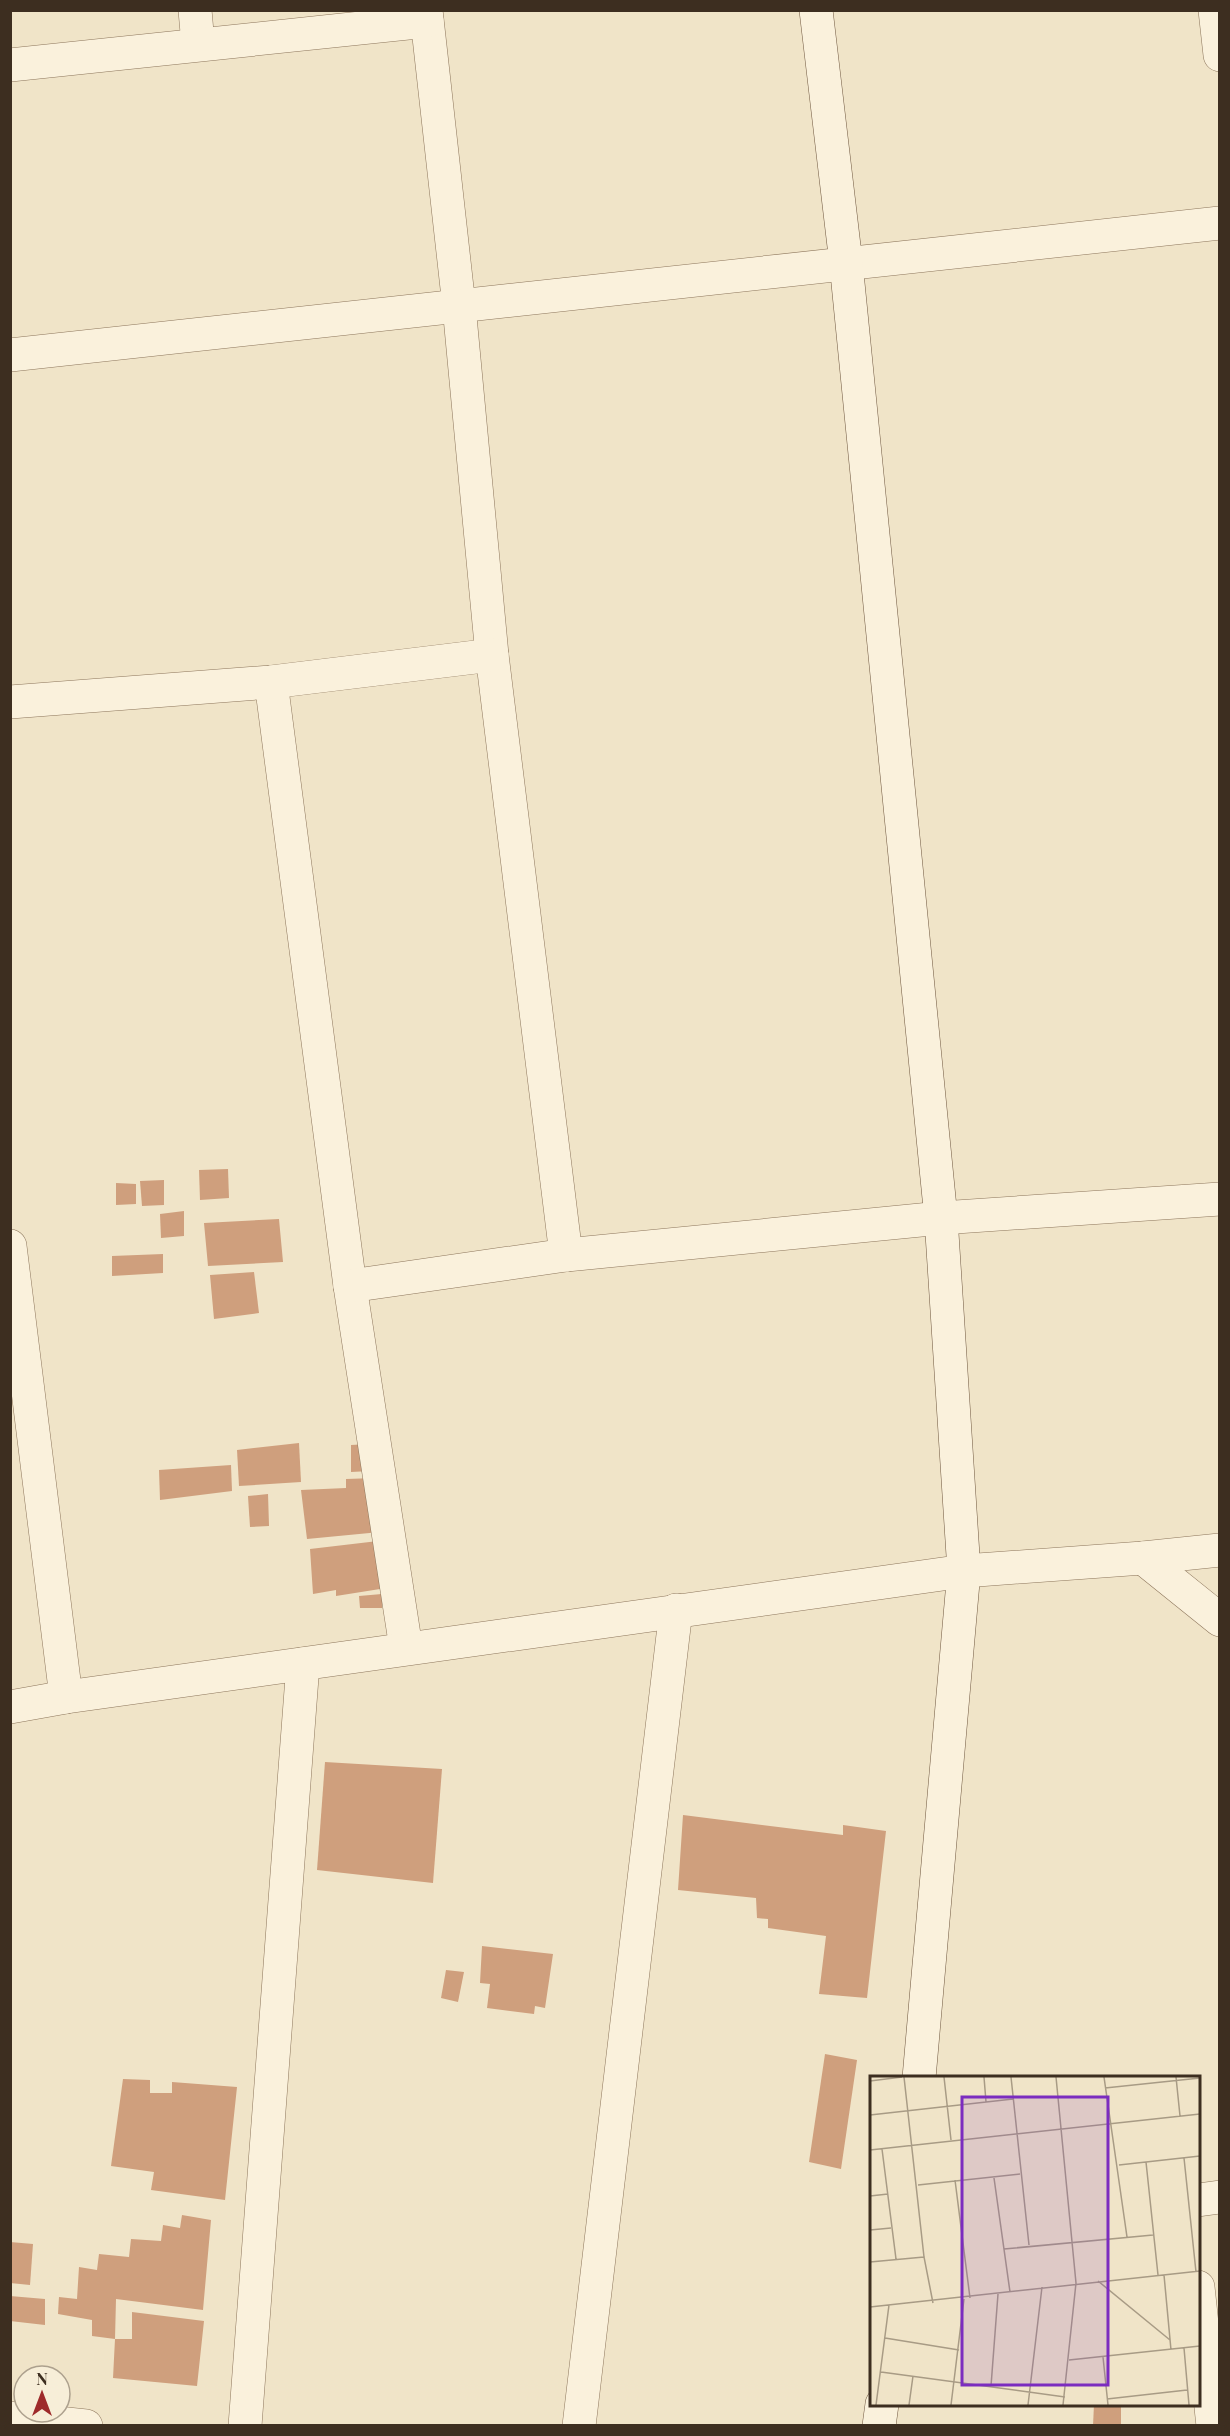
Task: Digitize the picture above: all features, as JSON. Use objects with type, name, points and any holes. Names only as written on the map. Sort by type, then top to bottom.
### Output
[{"type":"street","points":[[195,10],[198,44]]},
{"type":"street","points":[[816,10],[846,263],[941,1218],[964,1571],[919,2076]]},
{"type":"street","points":[[1215,10],[1220,55]]},
{"type":"street","points":[[10,65],[427,16],[459,306],[492,655],[566,1255]]},
{"type":"street","points":[[10,356],[1220,223]]},
{"type":"street","points":[[10,702],[271,682],[492,655]]},
{"type":"street","points":[[271,682],[350,1286],[406,1648]]},
{"type":"street","points":[[350,1286],[566,1255],[941,1218],[1220,1199]]},
{"type":"street","points":[[10,1246],[66,1697]]},
{"type":"street","points":[[11,1715],[66,1697],[676,1610],[964,1571],[1220,1550]]},
{"type":"street","points":[[1143,1558],[1220,1620]]},
{"type":"street","points":[[579,2426],[676,1610]]},
{"type":"street","points":[[245,2426],[303,1664]]},
{"type":"street","points":[[1200,2200],[1220,2198]]},
{"type":"street","points":[[1200,2305],[1213,2426]]},
{"type":"street","points":[[879,2426],[882,2406]]},
{"type":"street","points":[[10,2418],[86,2426]]},
{"type":"building","points":[[228,1169],[229,1198],[200,1200],[199,1170]]},
{"type":"building","points":[[164,1180],[164,1205],[142,1206],[140,1181]]},
{"type":"building","points":[[116,1183],[136,1184],[136,1204],[116,1205]]},
{"type":"building","points":[[184,1211],[184,1236],[161,1238],[160,1214]]},
{"type":"building","points":[[279,1219],[283,1262],[208,1266],[204,1223]]},
{"type":"building","points":[[163,1254],[163,1273],[112,1276],[112,1256]]},
{"type":"building","points":[[254,1272],[259,1313],[214,1319],[210,1275]]},
{"type":"building","points":[[299,1443],[301,1482],[239,1486],[237,1450]]},
{"type":"building","points":[[369,1444],[370,1471],[351,1472],[351,1445]]},
{"type":"building","points":[[231,1465],[232,1491],[160,1500],[159,1470]]},
{"type":"building","points":[[375,1478],[380,1532],[307,1539],[301,1490],[346,1488],[346,1479]]},
{"type":"building","points":[[268,1494],[269,1526],[250,1527],[248,1496]]},
{"type":"building","points":[[378,1541],[380,1589],[336,1596],[336,1590],[313,1594],[310,1549]]},
{"type":"building","points":[[382,1594],[382,1608],[360,1608],[359,1596]]},
{"type":"building","points":[[325,1762],[442,1769],[433,1883],[317,1870]]},
{"type":"building","points":[[683,1815],[843,1835],[843,1825],[886,1831],[867,1998],[819,1994],[826,1936],[768,1928],[768,1919],[757,1918],[756,1898],[678,1890]]},
{"type":"building","points":[[482,1946],[553,1954],[545,2008],[535,2006],[534,2014],[487,2008],[490,1984],[480,1983]]},
{"type":"building","points":[[446,1970],[464,1972],[458,2002],[441,1998]]},
{"type":"building","points":[[825,2054],[857,2060],[841,2169],[809,2162]]},
{"type":"building","points":[[123,2079],[150,2080],[150,2093],[172,2093],[172,2082],[237,2087],[225,2200],[151,2190],[154,2172],[111,2166]]},
{"type":"building","points":[[182,2215],[211,2220],[203,2310],[116,2299],[115,2339],[92,2336],[92,2320],[58,2314],[59,2297],[77,2299],[79,2267],[97,2270],[99,2254],[129,2257],[131,2239],[161,2241],[163,2225],[180,2228]]},
{"type":"building","points":[[10,2242],[33,2244],[30,2285],[10,2283]]},
{"type":"building","points":[[10,2296],[45,2299],[45,2325],[10,2321]]},
{"type":"building","points":[[132,2312],[204,2321],[197,2386],[113,2378],[115,2339],[132,2339]]},
{"type":"building","points":[[1094,2406],[1121,2406],[1121,2426],[1093,2426]]}]
